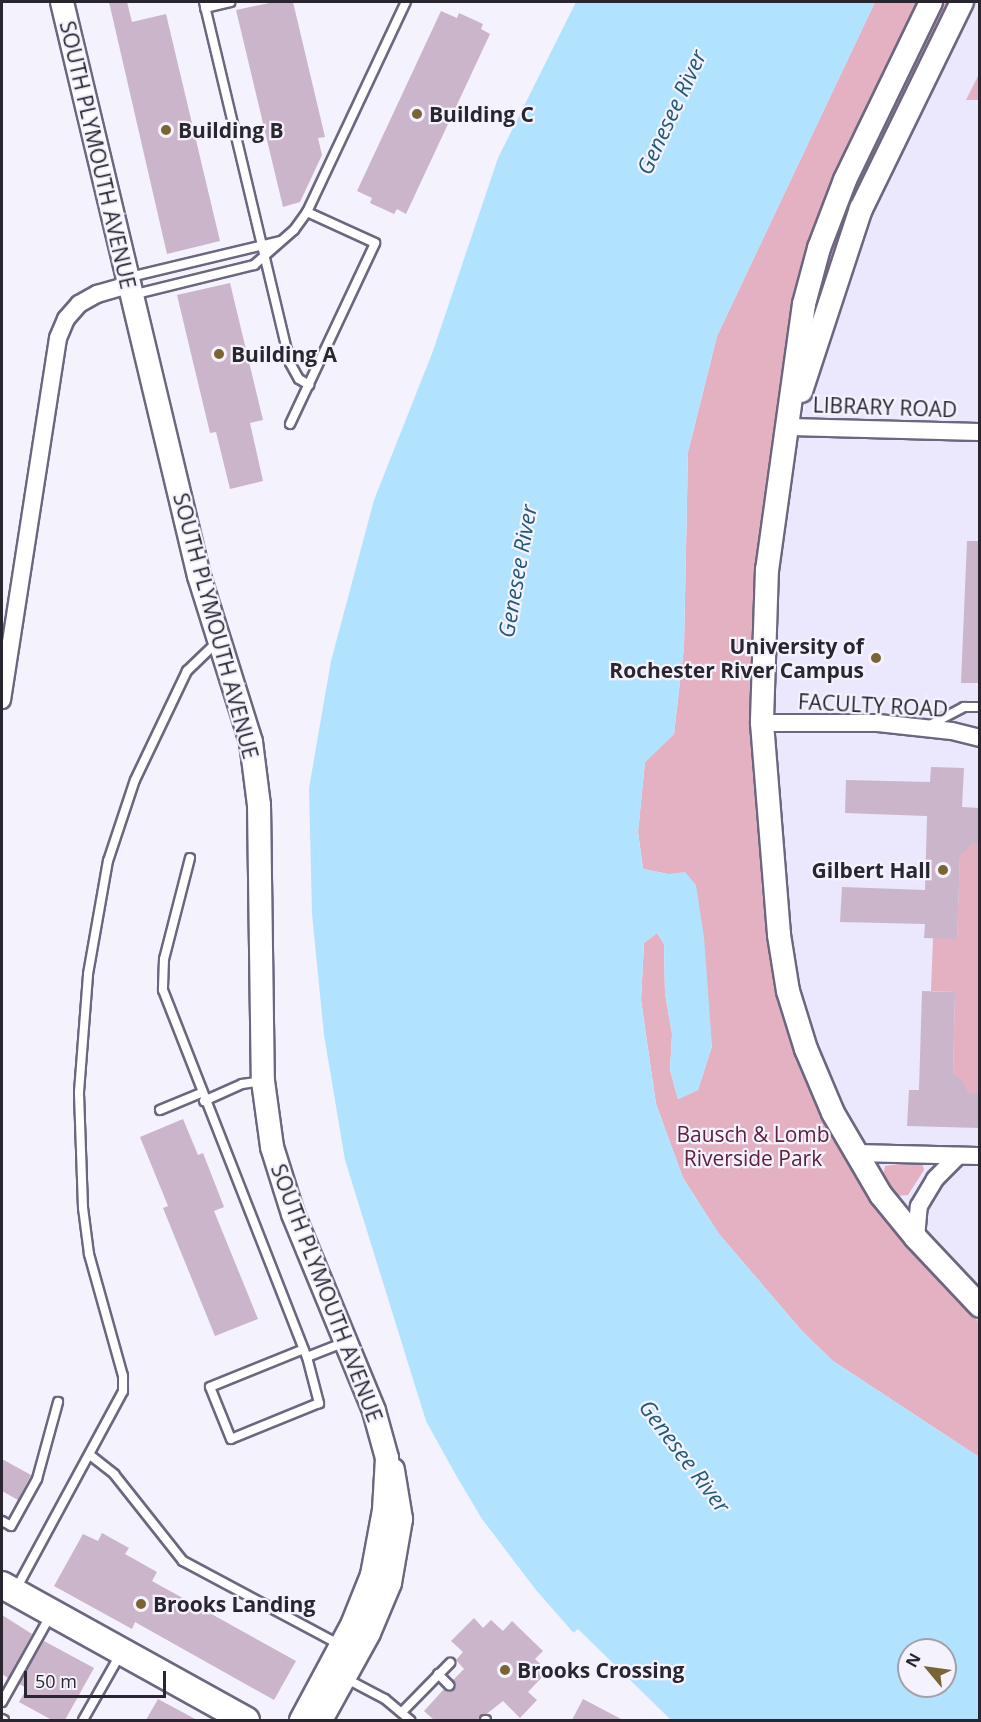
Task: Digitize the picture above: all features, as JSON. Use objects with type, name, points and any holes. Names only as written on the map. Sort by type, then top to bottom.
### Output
[{"type":"main road","name":"SOUTH PLYMOUTH AVENUE","points":[[62,2],[199,576],[247,722],[257,785],[263,1081],[272,1147],[281,1180],[378,1422],[401,1506],[398,1551],[385,1597],[321,1720]]},
{"type":"main road","points":[[931,2],[870,123],[819,248],[798,332],[789,427],[767,569],[762,723],[773,880],[788,991],[816,1074],[854,1153],[916,1238],[980,1306]]},
{"type":"main road","points":[[789,427],[858,218],[892,139],[962,2]]},
{"type":"main road","name":"SOUTH PLYMOUTH AVENUE","points":[[301,1720],[367,1591],[377,1557],[387,1458]]},
{"type":"main road","points":[[8,1589],[246,1720]]},
{"type":"street","points":[[2,700],[58,338],[66,319],[79,304],[97,294],[130,286]]},
{"type":"street","name":"LIBRARY ROAD","points":[[789,427],[980,432]]},
{"type":"street","name":"FACULTY ROAD","points":[[762,723],[878,723],[925,728],[980,738]]},
{"type":"street","points":[[854,1153],[980,1156]]},
{"type":"street","points":[[916,1238],[919,1206],[935,1179],[958,1156]]},
{"type":"lane","points":[[230,2],[205,4],[290,363],[299,379],[309,385]]},
{"type":"lane","points":[[130,286],[248,267],[264,258],[281,241],[307,212],[406,2]]},
{"type":"lane","points":[[290,424],[375,243],[307,212]]},
{"type":"lane","points":[[130,286],[281,241]]},
{"type":"lane","points":[[8,1589],[90,1455],[120,1399],[124,1383],[89,1254],[82,1196],[80,1068],[91,951],[114,841],[139,770],[187,671],[201,653],[220,641]]},
{"type":"lane","points":[[925,728],[964,707],[980,707]]},
{"type":"lane","points":[[190,858],[164,959],[162,982],[202,1097],[306,1353],[319,1403],[231,1439],[210,1388],[306,1353],[345,1341]]},
{"type":"lane","points":[[160,1110],[242,1084],[263,1081]]},
{"type":"lane","points":[[2,1521],[11,1526],[37,1479],[58,1402]]},
{"type":"lane","points":[[90,1455],[114,1474],[183,1561],[341,1645]]},
{"type":"lane","points":[[2,1702],[52,1613]]},
{"type":"lane","points":[[84,1720],[122,1652]]},
{"type":"lane","points":[[402,1712],[450,1663]]},
{"type":"lane","points":[[438,1674],[449,1684]]},
{"type":"lane","points":[[345,1677],[411,1720]]},
{"type":"shaded area","name":"University of Rochester River Campus","points":[[968,2],[979,2],[979,1291],[926,1233],[883,1176],[854,1130],[820,1058],[794,962],[779,813],[772,694],[778,561],[790,475],[810,383],[846,262]]},
{"type":"green space","name":"Bausch & Lomb Riverside Park","points":[[875,2],[924,2],[829,201],[759,552],[751,656],[762,893],[776,985],[791,1041],[816,1104],[847,1162],[879,1212],[922,1263],[979,1322],[979,1457],[833,1361],[802,1331],[719,1234],[683,1178],[656,1104],[641,1000],[644,943],[657,933],[664,944],[665,993],[672,1034],[670,1070],[678,1099],[698,1090],[712,1046],[668,874],[643,869],[638,832],[645,762],[674,734],[684,647],[688,452],[717,336]]},
{"type":"green space","points":[[938,2],[955,2],[806,353],[826,242]]},
{"type":"green space","points":[[979,74],[979,100],[966,100]]},
{"type":"green space","points":[[973,843],[979,843],[979,1093],[966,1093],[962,1080],[953,1074],[955,992],[931,991],[933,938],[957,938],[960,852]]},
{"type":"green space","points":[[922,1162],[924,1170],[908,1195],[897,1196],[883,1176],[885,1166]]},
{"type":"water","name":"Genesee River","points":[[576,2],[875,2],[717,336],[688,452],[684,647],[674,734],[645,762],[638,832],[643,869],[668,874],[685,872],[696,885],[704,937],[712,1046],[698,1090],[678,1099],[670,1070],[672,1034],[665,993],[664,944],[657,933],[644,943],[641,1000],[656,1104],[683,1178],[719,1234],[802,1331],[833,1361],[979,1457],[979,1720],[661,1720],[593,1655],[536,1590],[482,1519],[426,1421],[345,1160],[324,1035],[312,914],[309,788],[331,661],[374,500],[433,351],[498,158]]},
{"type":"pier","points":[[578,1629],[671,1720],[657,1720],[627,1692],[571,1635]]},
{"type":"building","name":"Building B","points":[[109,2],[127,2],[132,22],[166,14],[220,241],[167,254]]},
{"type":"building","points":[[274,2],[293,2],[325,137],[318,138],[322,155],[300,202],[283,207],[236,10]]},
{"type":"building","name":"Building C","points":[[441,11],[457,18],[459,13],[483,24],[481,29],[490,34],[406,214],[397,209],[394,214],[370,203],[372,198],[357,191]]},
{"type":"building","name":"Building A","points":[[230,283],[263,420],[250,423],[263,481],[230,489],[216,432],[210,433],[177,295]]},
{"type":"building","points":[[967,541],[980,541],[980,683],[961,683]]},
{"type":"building","name":"Gilbert Hall","points":[[931,767],[964,768],[962,807],[980,808],[980,843],[973,843],[960,855],[957,939],[924,938],[925,924],[840,922],[842,887],[925,890],[927,816],[845,813],[846,780],[930,782]]},
{"type":"building","points":[[922,991],[955,992],[953,1073],[962,1080],[968,1093],[980,1093],[980,1128],[907,1126],[909,1090],[919,1090]]},
{"type":"building","points":[[183,1119],[198,1155],[203,1153],[224,1207],[214,1211],[258,1319],[215,1336],[163,1208],[168,1206],[140,1137]]},
{"type":"building","points":[[2,1459],[31,1475],[18,1500],[2,1491]]},
{"type":"building","name":"Brooks Landing","points":[[102,1533],[129,1548],[125,1554],[157,1572],[152,1581],[296,1661],[274,1700],[135,1622],[132,1629],[54,1586],[83,1534],[98,1541]]},
{"type":"building","points":[[2,1615],[32,1634],[8,1678],[2,1674]]},
{"type":"building","name":"Brooks Crossing","points":[[474,1618],[483,1628],[491,1620],[503,1631],[512,1621],[543,1651],[535,1659],[548,1671],[528,1692],[537,1700],[520,1718],[503,1701],[479,1720],[434,1720],[424,1711],[444,1689],[455,1687],[453,1680],[464,1669],[456,1660],[463,1652],[451,1641]]},
{"type":"building","points":[[44,1641],[94,1668],[65,1720],[52,1720],[19,1702],[27,1688],[19,1684]]},
{"type":"building","points":[[158,1699],[197,1720],[146,1720]]},
{"type":"building","points":[[583,1699],[623,1720],[572,1720]]},
{"type":"place","name":"Building C","points":[[417,114]]},
{"type":"place","name":"Building B","points":[[166,130]]},
{"type":"place","name":"Building A","points":[[219,354]]},
{"type":"place","name":"University of Rochester River Campus","points":[[876,658]]},
{"type":"place","name":"Gilbert Hall","points":[[943,870]]},
{"type":"place","name":"Brooks Landing","points":[[141,1604]]},
{"type":"place","name":"Brooks Crossing","points":[[505,1670]]}]
